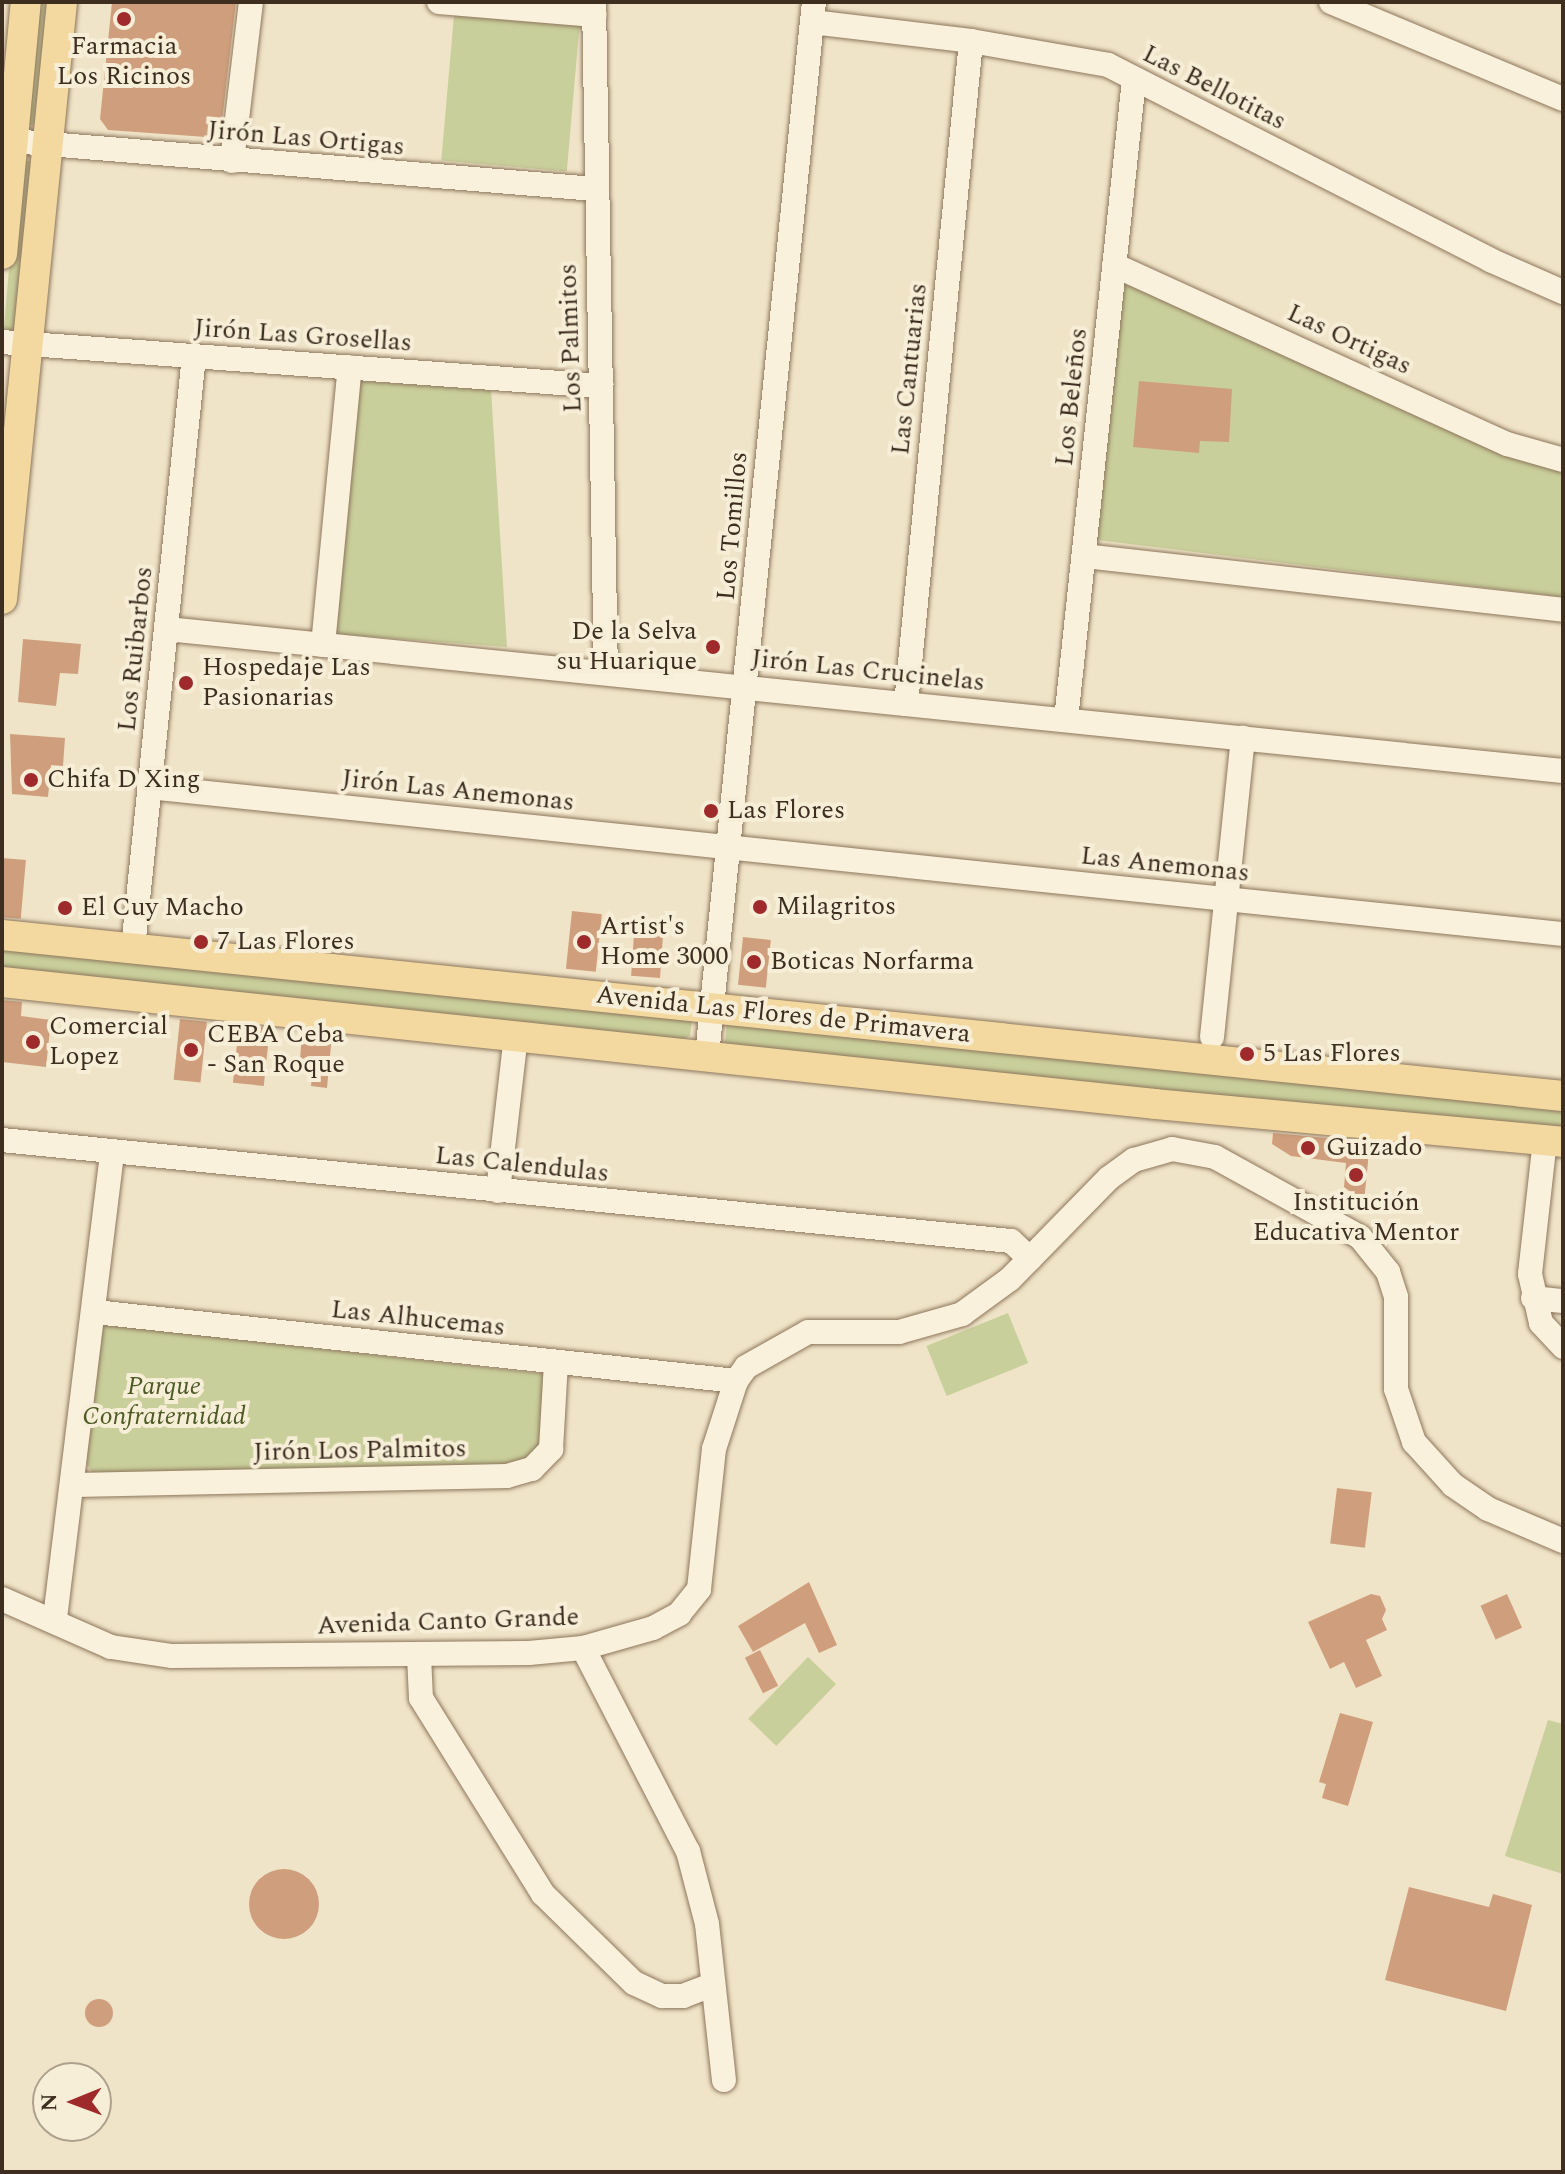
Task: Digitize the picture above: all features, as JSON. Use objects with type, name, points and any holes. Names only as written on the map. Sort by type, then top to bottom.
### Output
[{"type":"main road","points":[[2,254],[12,141],[9,93],[26,2]]},
{"type":"main road","points":[[2,599],[15,343],[47,144],[62,2]]},
{"type":"main road","name":"Avenida Las Flores de Primavera","points":[[2,935],[1563,1096]]},
{"type":"main road","name":"Avenida Las Flores de Primavera","points":[[2,982],[1554,1141]]},
{"type":"street","points":[[232,161],[251,2]]},
{"type":"street","points":[[439,2],[594,8]]},
{"type":"street","points":[[1331,2],[1563,99]]},
{"type":"street","name":"Los Palmitos","points":[[594,8],[606,673]]},
{"type":"street","name":"Las Bellotitas","points":[[813,12],[1078,57],[1134,80],[1563,292]]},
{"type":"street","name":"Los Tomillos","points":[[707,1055],[747,687],[813,12]]},
{"type":"street","name":"Las Cantuarias","points":[[906,704],[971,41]]},
{"type":"street","name":"Los Beleños","points":[[1066,720],[1134,80]]},
{"type":"street","name":"Jirón Las Ortigas","points":[[12,141],[595,189]]},
{"type":"street","name":"Las Ortigas","points":[[1114,265],[1507,444],[1563,460]]},
{"type":"street","name":"Jirón Las Grosellas","points":[[15,343],[601,386]]},
{"type":"street","name":"Los Ruibarbos","points":[[133,948],[194,356]]},
{"type":"street","points":[[323,645],[350,367]]},
{"type":"street","points":[[1084,556],[1563,610]]},
{"type":"street","name":"Jirón Las Crucinelas","points":[[167,629],[1563,771]]},
{"type":"street","points":[[1212,1037],[1243,738]]},
{"type":"street","name":"Jirón Las Anemonas","points":[[149,787],[762,852]]},
{"type":"street","name":"Las Anemonas","points":[[762,852],[1563,934]]},
{"type":"street","points":[[498,1191],[516,1035]]},
{"type":"street","name":"Las Calendulas","points":[[2,1140],[1011,1241],[1030,1259]]},
{"type":"street","points":[[1554,1141],[1530,1274],[1541,1323],[1563,1347]]},
{"type":"street","name":"Avenida Canto Grande","points":[[2,1599],[55,1618],[111,1647],[172,1656],[419,1656],[583,1648],[653,1628],[679,1614],[699,1589],[714,1449],[736,1381],[763,1353],[808,1332],[899,1332],[962,1314],[987,1300],[1087,1198],[1134,1160],[1172,1149],[1215,1157],[1360,1237],[1376,1255],[1396,1297],[1396,1389],[1414,1442],[1453,1485],[1488,1509],[1561,1534]]},
{"type":"street","points":[[55,1618],[75,1485],[112,1151]]},
{"type":"street","points":[[1533,1298],[1563,1301]]},
{"type":"street","name":"Las Alhucemas","points":[[95,1312],[736,1381]]},
{"type":"street","name":"Jirón Los Palmitos","points":[[75,1485],[507,1476],[532,1469],[551,1449],[556,1363]]},
{"type":"street","points":[[583,1648],[688,1851],[707,1924],[724,2080]]},
{"type":"street","points":[[419,1656],[421,1698],[543,1894],[634,1983],[662,1996],[683,1996],[712,1985]]},
{"type":"green space","points":[[35,2],[54,2],[36,125],[27,125]]},
{"type":"green space","points":[[454,15],[580,26],[567,171],[441,160]]},
{"type":"green space","points":[[23,161],[32,161],[18,330],[11,331],[4,327],[18,166]]},
{"type":"green space","points":[[1135,280],[1563,464],[1563,597],[1097,540],[1121,289]]},
{"type":"green space","points":[[359,381],[491,390],[507,647],[335,634]]},
{"type":"green space","points":[[2,942],[692,1021],[690,1036],[682,1040],[2,969]]},
{"type":"green space","points":[[727,1023],[1562,1111],[1560,1135],[724,1047]]},
{"type":"green space","points":[[1008,1313],[1028,1363],[947,1396],[926,1346]]},
{"type":"green space","name":"Parque Confraternidad","points":[[102,1324],[544,1374],[539,1447],[525,1459],[503,1465],[94,1475],[86,1463]]},
{"type":"green space","points":[[808,1657],[836,1684],[776,1746],[748,1719]]},
{"type":"green space","points":[[1548,1720],[1563,1724],[1563,1874],[1505,1856]]},
{"type":"building","points":[[112,2],[236,2],[220,138],[108,130],[100,119]]},
{"type":"building","points":[[1139,381],[1232,389],[1229,442],[1200,441],[1199,453],[1133,447]]},
{"type":"building","points":[[23,639],[81,644],[78,674],[60,673],[56,706],[18,702]]},
{"type":"building","points":[[10,734],[65,738],[63,766],[51,765],[48,797],[12,794]]},
{"type":"building","points":[[2,858],[26,860],[21,919],[2,917]]},
{"type":"building","name":"Artist's Home 3000","points":[[572,911],[602,914],[596,972],[566,969]]},
{"type":"building","points":[[635,920],[664,922],[660,978],[631,976]]},
{"type":"building","name":"Boticas Norfarma","points":[[743,937],[771,940],[766,988],[738,985]]},
{"type":"building","points":[[2,1000],[22,1002],[21,1016],[51,1020],[46,1067],[2,1062]]},
{"type":"building","name":"CEBA Ceba - San Roque","points":[[180,1019],[207,1022],[200,1082],[174,1080]]},
{"type":"building","points":[[239,1025],[270,1028],[264,1086],[233,1083]]},
{"type":"building","points":[[302,1032],[332,1035],[327,1088],[311,1086],[313,1062],[300,1061]]},
{"type":"building","name":"Institución Educativa Mentor","points":[[1273,1133],[1370,1142],[1364,1202],[1344,1187],[1346,1163],[1291,1156],[1272,1144]]},
{"type":"building","points":[[1337,1488],[1372,1492],[1365,1548],[1330,1544]]},
{"type":"building","points":[[809,1582],[837,1645],[819,1653],[805,1623],[753,1652],[738,1626]]},
{"type":"building","points":[[1371,1594],[1380,1596],[1386,1610],[1382,1619],[1387,1630],[1366,1640],[1382,1676],[1356,1688],[1344,1662],[1330,1669],[1308,1622]]},
{"type":"building","points":[[1507,1594],[1522,1628],[1496,1640],[1481,1606]]},
{"type":"building","points":[[760,1650],[778,1686],[763,1693],[745,1658]]},
{"type":"building","points":[[1340,1713],[1373,1722],[1348,1806],[1322,1798],[1326,1784],[1319,1782]]},
{"type":"building","points":[[284,1869],[309,1879],[319,1904],[309,1929],[284,1939],[259,1929],[249,1904],[259,1879]]},
{"type":"building","points":[[1409,1887],[1489,1907],[1493,1894],[1532,1905],[1506,2011],[1385,1980]]},
{"type":"building","points":[[99,1999],[109,2003],[113,2013],[109,2023],[99,2027],[89,2023],[85,2013],[89,2003]]},
{"type":"place","name":"Farmacia Los Ricinos","points":[[124,19]]},
{"type":"place","name":"De la Selva su Huarique","points":[[713,647]]},
{"type":"place","name":"Hospedaje Las Pasionarias","points":[[186,683]]},
{"type":"place","name":"Chifa D Xing","points":[[31,780]]},
{"type":"place","name":"Las Flores","points":[[711,811]]},
{"type":"place","name":"Milagritos","points":[[760,907]]},
{"type":"place","name":"El Cuy Macho","points":[[65,908]]},
{"type":"place","name":"7 Las Flores","points":[[201,942]]},
{"type":"place","name":"Artist's Home 3000","points":[[584,942]]},
{"type":"place","name":"Boticas Norfarma","points":[[754,962]]},
{"type":"place","name":"Comercial Lopez","points":[[33,1042]]},
{"type":"place","name":"CEBA Ceba - San Roque","points":[[191,1050]]},
{"type":"place","name":"5 Las Flores","points":[[1247,1054]]},
{"type":"place","name":"Guizado","points":[[1308,1148]]},
{"type":"place","name":"Institución Educativa Mentor","points":[[1356,1175]]}]
